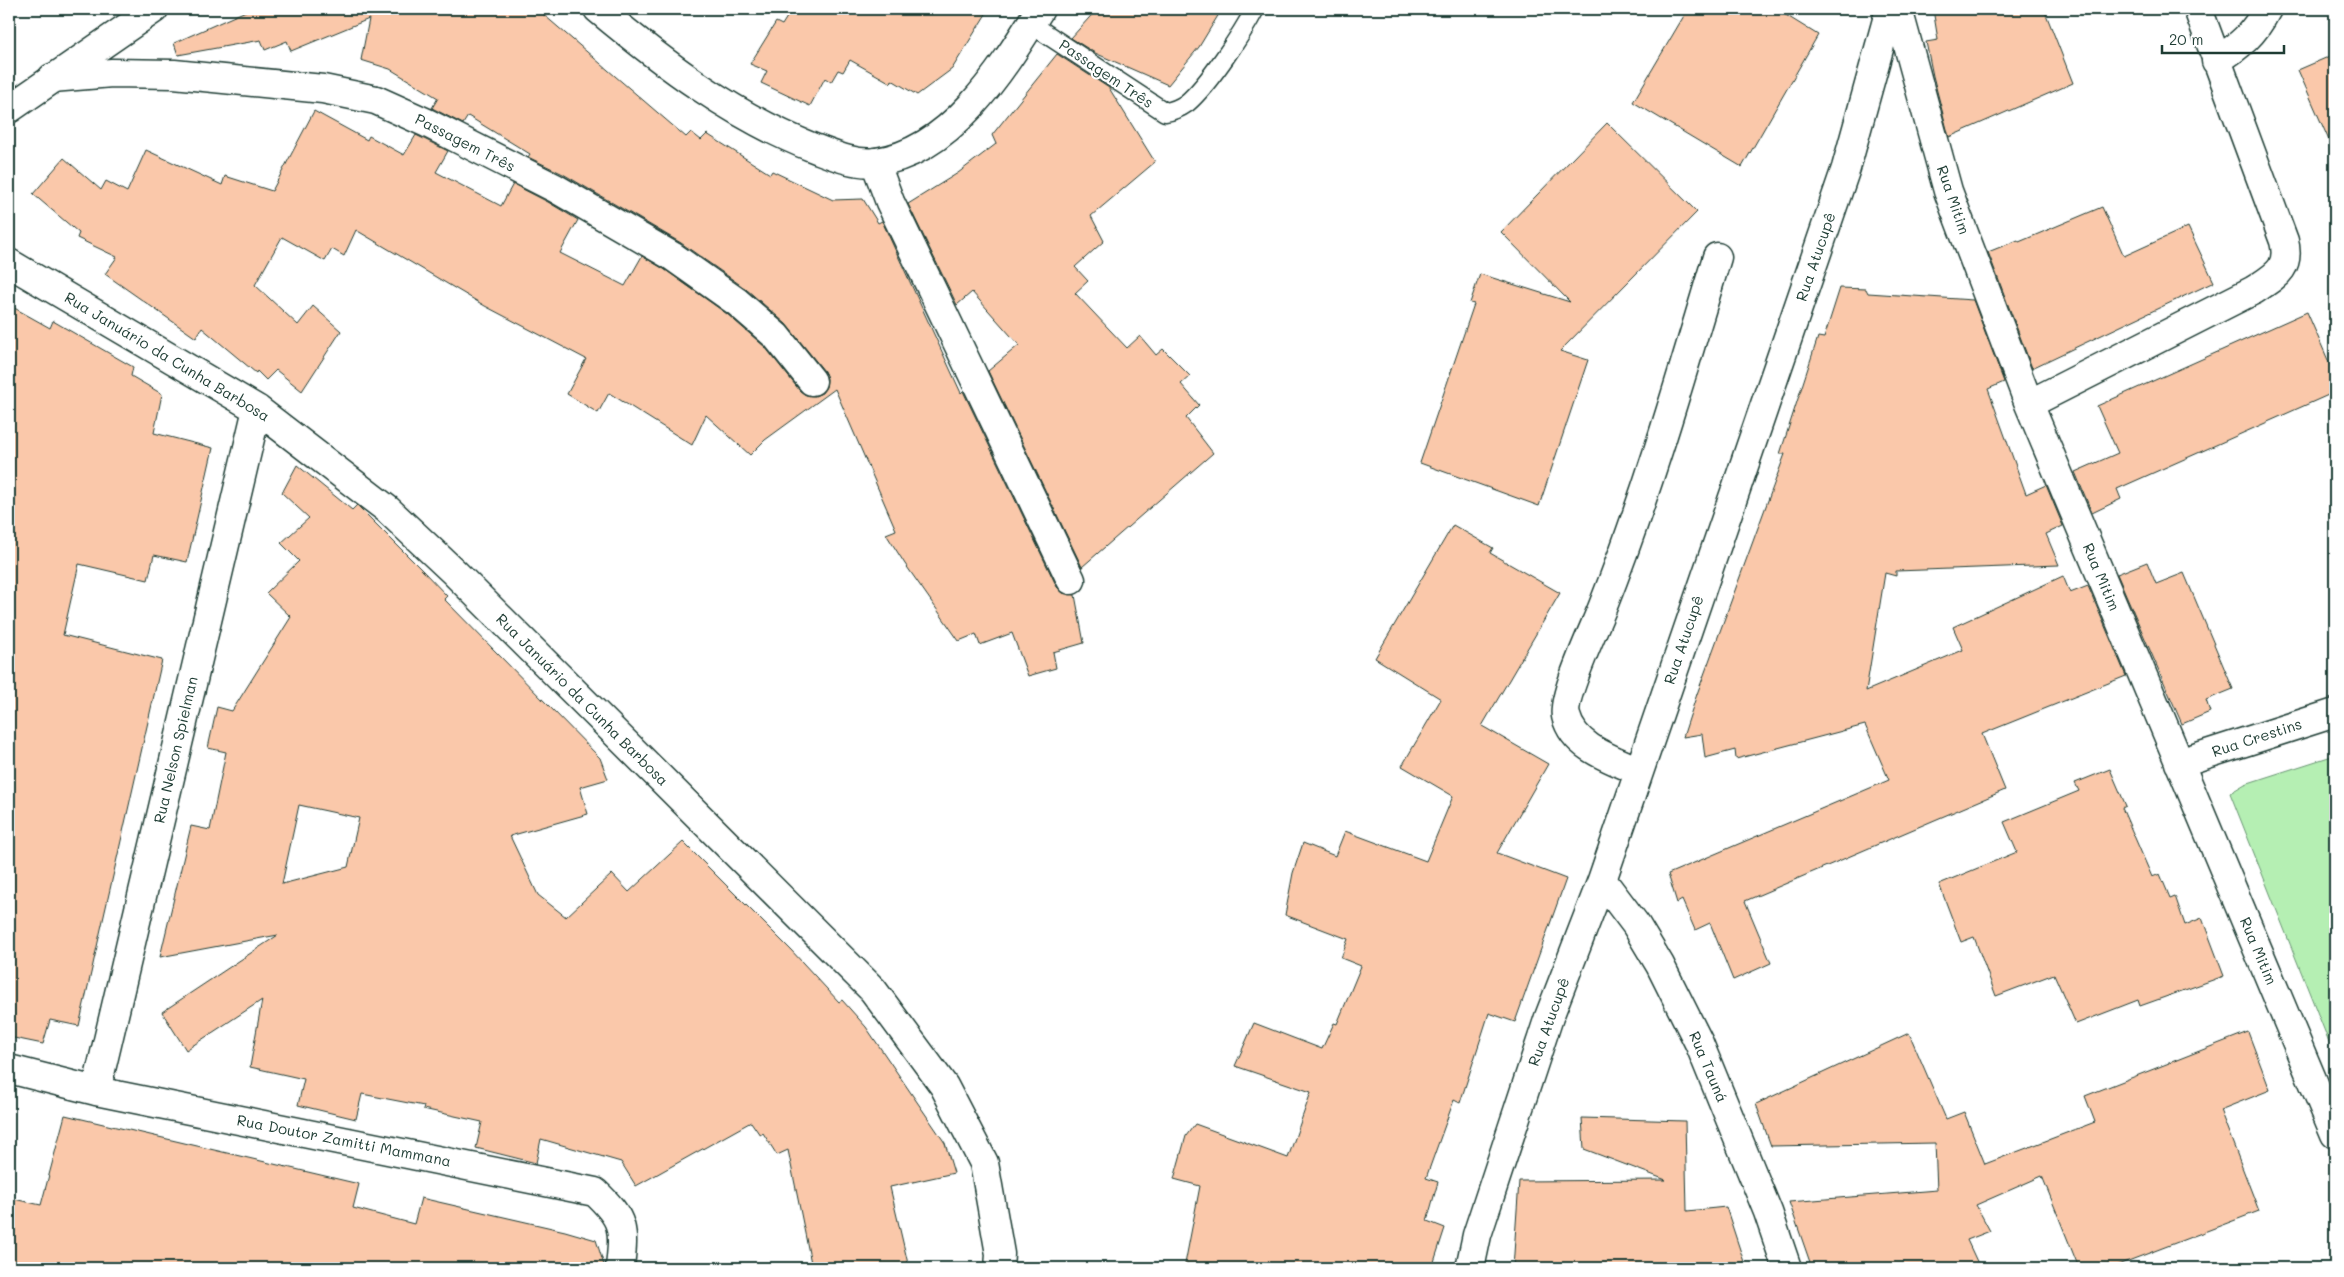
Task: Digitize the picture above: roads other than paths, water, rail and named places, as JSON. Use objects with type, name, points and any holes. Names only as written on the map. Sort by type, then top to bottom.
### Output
[{"type":"street","points":[[9,109],[154,9]]},
{"type":"street","points":[[598,9],[672,67],[747,116],[793,140],[840,158],[875,162],[903,154],[925,144],[949,127],[995,77],[1035,16]]},
{"type":"street","name":"Rua Atucupê","points":[[1470,1268],[1477,1235],[1549,1017],[1602,880],[1846,168],[1890,9]]},
{"type":"street","name":"Rua Mitim","points":[[1898,9],[1948,191],[2029,404],[2335,1134]]},
{"type":"street","points":[[2029,404],[2254,290],[2277,274],[2285,264],[2287,253],[2284,241],[2198,9]]},
{"type":"street","points":[[2216,61],[2235,49],[2255,31],[2267,9]]},
{"type":"street","name":"Passagem Três","points":[[52,78],[112,73],[174,74],[323,89],[376,100],[427,123],[554,188],[672,256],[750,313],[776,336],[812,381]]},
{"type":"street","points":[[875,162],[890,202],[1071,580]]},
{"type":"street","points":[[1639,771],[1597,752],[1579,740],[1569,727],[1565,714],[1572,682],[1605,600],[1649,474],[1686,362],[1716,257]]},
{"type":"street","name":"Rua Januário da Cunha Barbosa","points":[[9,264],[257,409],[387,509],[454,572],[873,990],[944,1086],[984,1163],[1000,1254],[999,1268]]},
{"type":"street","name":"Rua Nelson Spielman","points":[[96,1091],[257,409]]},
{"type":"street","name":"Rua Crestins","points":[[2179,763],[2335,713]]},
{"type":"street","name":"Rua Tauná","points":[[1602,880],[1636,925],[1660,965],[1699,1043],[1768,1212],[1787,1268]]},
{"type":"street","name":"Rua Doutor Zamitti Mammana","points":[[9,1069],[96,1091],[595,1192],[610,1206],[620,1221],[622,1240],[620,1268]]},
{"type":"lane","name":"Passagem Três","points":[[1035,16],[1166,112],[1175,111],[1187,103],[1204,84],[1256,9]]}]
